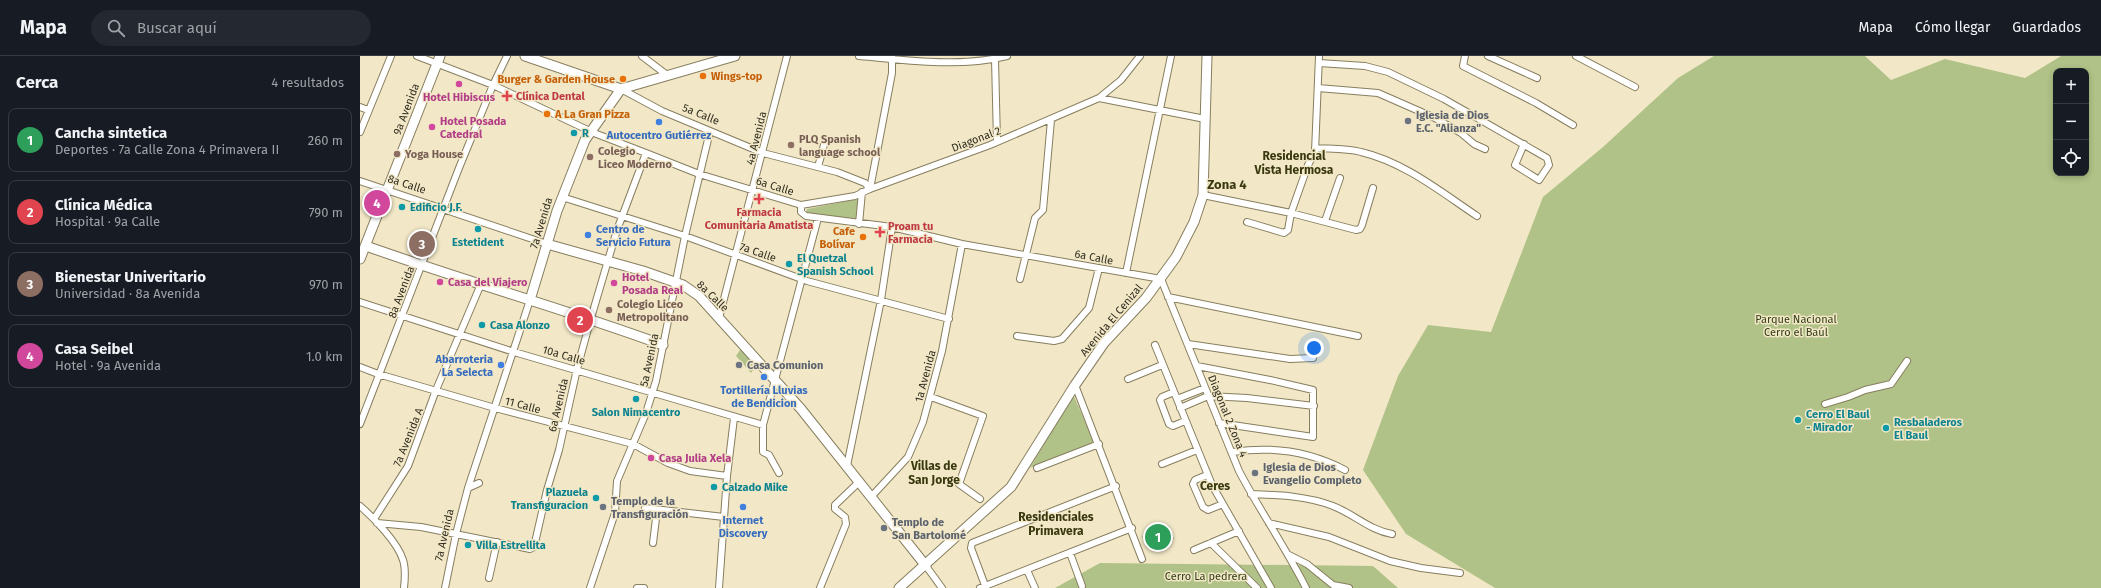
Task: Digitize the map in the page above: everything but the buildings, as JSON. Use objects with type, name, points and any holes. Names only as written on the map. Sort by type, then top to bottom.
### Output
[{"type":"street","points":[[360,132],[390,56]]},
{"type":"street","name":"6a Calle","points":[[417,56],[438,59],[591,132],[646,154],[699,174],[801,205],[800,212],[803,216],[859,224],[892,226],[962,244],[1026,254],[1161,279]]},
{"type":"street","name":"8a Avenida","points":[[360,424],[443,208],[493,85],[507,56]]},
{"type":"street","name":"5a Calle","points":[[525,56],[622,89],[662,111],[763,153],[818,167],[865,183]]},
{"type":"street","points":[[642,56],[667,75]]},
{"type":"street","points":[[622,89],[735,56]]},
{"type":"street","name":"4a Avenida","points":[[719,318],[787,56]]},
{"type":"street","points":[[859,56],[892,57],[949,63],[970,63],[1007,56]]},
{"type":"street","name":"Diagonal 2","points":[[801,205],[826,202],[861,194],[870,189],[997,142],[1051,120],[1099,98],[1121,80],[1140,56]]},
{"type":"street","points":[[1126,273],[1171,56]]},
{"type":"street","name":"Avenida El Cenizal","points":[[899,588],[926,566],[1012,487],[1075,385],[1104,343],[1146,298],[1176,257],[1190,229],[1203,195],[1207,56]]},
{"type":"street","points":[[1247,222],[1285,232],[1288,230],[1291,213],[1308,165],[1314,155],[1319,56]]},
{"type":"street","points":[[1465,56],[1462,66],[1536,103],[1574,125]]},
{"type":"street","points":[[1488,56],[1537,78]]},
{"type":"street","points":[[1576,56],[1635,88]]},
{"type":"street","points":[[870,189],[892,73],[892,57]]},
{"type":"street","name":"9a Avenida","points":[[360,259],[363,245],[388,190],[438,59]]},
{"type":"street","points":[[995,59],[997,142]]},
{"type":"street","points":[[1319,63],[1365,66],[1388,72],[1444,99],[1524,144],[1547,158],[1549,161],[1539,180],[1517,168],[1516,162],[1524,144]]},
{"type":"street","points":[[1318,88],[1378,93],[1435,118],[1474,144],[1485,149]]},
{"type":"street","name":"7a Avenida","points":[[445,588],[456,534],[468,488],[514,352],[562,197],[585,140],[622,89]]},
{"type":"street","points":[[1099,98],[1160,112],[1205,120]]},
{"type":"street","points":[[360,107],[368,110]]},
{"type":"street","points":[[1020,279],[1035,218],[1043,210],[1051,120]]},
{"type":"street","name":"5a Avenida","points":[[590,588],[615,512],[617,481],[653,392],[685,236],[710,131]]},
{"type":"street","points":[[818,167],[825,141]]},
{"type":"street","points":[[1315,148],[1361,152],[1387,161],[1419,178],[1477,216]]},
{"type":"street","name":"6a Avenida","points":[[497,542],[533,548],[591,318],[622,215],[646,154]]},
{"type":"street","points":[[1325,221],[1340,178]]},
{"type":"street","name":"8a Calle","points":[[360,180],[547,244],[608,260],[676,283],[699,296],[801,408],[848,466],[942,588]]},
{"type":"street","points":[[865,183],[870,189]]},
{"type":"street","points":[[859,224],[861,194],[865,183]]},
{"type":"street","points":[[1203,195],[1291,213],[1359,230],[1362,225],[1373,188]]},
{"type":"street","name":"7a Calle","points":[[562,197],[685,236],[807,281],[949,319]]},
{"type":"street","points":[[779,473],[769,455],[763,452],[763,425],[776,381],[801,278],[818,218]]},
{"type":"street","points":[[848,466],[881,300],[892,226]]},
{"type":"street","name":"1a Avenida","points":[[871,497],[908,457],[931,397],[949,319],[962,244]]},
{"type":"street","points":[[363,245],[421,266],[591,318],[663,345]]},
{"type":"street","points":[[1017,336],[1054,341],[1062,339],[1089,308],[1099,268]]},
{"type":"street","name":"Diagonal 2 Zona 4","points":[[1161,279],[1208,396],[1233,452],[1239,471],[1251,494],[1289,555],[1306,588]]},
{"type":"street","name":"7a Avenida A","points":[[376,521],[408,466],[458,335],[481,284]]},
{"type":"street","points":[[1168,297],[1358,336]]},
{"type":"street","name":"10a Calle","points":[[360,302],[458,335],[577,369],[734,418],[763,425]]},
{"type":"street","points":[[1188,344],[1290,359],[1313,358]]},
{"type":"street","points":[[1155,345],[1208,475],[1271,588]]},
{"type":"street","points":[[1825,404],[1865,390],[1891,384],[1907,361]]},
{"type":"street","points":[[1128,379],[1162,365]]},
{"type":"street","points":[[1197,366],[1313,390],[1313,437],[1220,423]]},
{"type":"street","name":"11 Calle","points":[[360,367],[378,374],[495,408],[633,444],[680,468],[702,473],[727,476]]},
{"type":"street","points":[[1075,385],[1116,486],[1142,559]]},
{"type":"street","points":[[1177,399],[1206,388]]},
{"type":"street","points":[[1174,392],[1162,397],[1160,400],[1169,424],[1173,426],[1185,421]]},
{"type":"street","points":[[1180,408],[1208,396],[1247,398],[1314,406]]},
{"type":"street","points":[[931,397],[983,416],[959,484],[980,498]]},
{"type":"street","points":[[719,588],[727,476],[734,418]]},
{"type":"street","points":[[1037,468],[1099,444]]},
{"type":"street","points":[[1233,452],[1263,449],[1292,451],[1332,463],[1345,470]]},
{"type":"street","points":[[1162,464],[1197,450]]},
{"type":"street","points":[[1208,475],[1195,480],[1193,484],[1203,507],[1208,510],[1223,504]]},
{"type":"street","points":[[820,588],[846,524],[845,517],[835,509],[835,505],[859,482]]},
{"type":"street","points":[[468,488],[479,484]]},
{"type":"street","points":[[1116,486],[974,542],[971,545],[984,587],[1132,528]]},
{"type":"street","points":[[1251,494],[1288,495],[1313,500],[1334,506],[1376,530],[1392,534]]},
{"type":"street","points":[[360,506],[376,521],[400,552],[405,570],[404,588]]},
{"type":"street","points":[[645,508],[724,517]]},
{"type":"street","points":[[653,543],[657,510]]},
{"type":"street","points":[[376,521],[421,527],[497,542],[489,578]]},
{"type":"street","points":[[1269,523],[1329,537],[1390,561],[1421,568],[1460,572]]},
{"type":"street","points":[[1194,550],[1238,531]]},
{"type":"street","points":[[1211,543],[1257,588]]},
{"type":"street","points":[[1070,553],[1082,586]]},
{"type":"street","points":[[1289,555],[1308,564],[1334,587],[1349,588]]},
{"type":"street","points":[[1027,570],[1035,588]]},
{"type":"street","points":[[637,588],[644,588]]},
{"type":"green space","name":"Parque Nacional Cerro el Baúl","points":[[1714,56],[1865,56],[1891,80],[1945,59],[2025,78],[2061,56],[2101,56],[2101,588],[1495,588],[1406,534],[1363,470],[1398,376],[1428,325],[1491,332],[1543,197],[1603,147],[1678,78]]},
{"type":"green space","points":[[858,199],[856,220],[806,213],[807,209]]},
{"type":"green space","points":[[742,347],[756,366],[751,373],[736,356]]},
{"type":"green space","points":[[1073,394],[1094,442],[1030,468]]},
{"type":"green space","points":[[1169,526],[1174,539],[1147,548],[1142,536]]},
{"type":"green space","name":"Cerro La pedrera","points":[[1100,563],[1373,566],[1398,588],[1055,588]]},
{"type":"place","name":"Wings-top","points":[[703,76]]},
{"type":"place","name":"Burger & Garden House","points":[[623,79]]},
{"type":"place","name":"Hotel Hibiscus","points":[[459,84]]},
{"type":"place","name":"Clínica Dental","points":[[507,96]]},
{"type":"place","name":"A La Gran Pizza","points":[[547,114]]},
{"type":"place","name":"Iglesia de Dios E.C. \"Alianza\"","points":[[1408,121]]},
{"type":"place","name":"Autocentro Gutiérrez","points":[[659,122]]},
{"type":"place","name":"Hotel Posada Catedral","points":[[432,127]]},
{"type":"place","name":"R","points":[[574,133]]},
{"type":"place","name":"PLQ Spanish language school","points":[[791,145]]},
{"type":"place","name":"Yoga House","points":[[397,154]]},
{"type":"place","name":"Colegio Liceo Moderno","points":[[590,157]]},
{"type":"place","name":"Farmacia Comunitaria Amatista","points":[[759,199]]},
{"type":"place","name":"Casa Seibel","points":[[377,203]]},
{"type":"place","name":"Edificio J.F.","points":[[402,207]]},
{"type":"place","name":"Estetident","points":[[478,229]]},
{"type":"place","name":"Proam tu Farmacia","points":[[880,232]]},
{"type":"place","name":"Centro de Servicio Futura","points":[[588,235]]},
{"type":"place","name":"Cafe Bolívar","points":[[863,237]]},
{"type":"place","name":"Bienestar Univeritario","points":[[422,244]]},
{"type":"place","name":"El Quetzal Spanish School","points":[[789,264]]},
{"type":"place","name":"Casa del Viajero","points":[[440,282]]},
{"type":"place","name":"Hotel Posada Real","points":[[614,283]]},
{"type":"place","name":"Colegio Liceo Metropolitano","points":[[609,310]]},
{"type":"place","name":"Clínica Médica","points":[[580,320]]},
{"type":"place","name":"Casa Alonzo","points":[[482,325]]},
{"type":"place","name":"Abarroteria La Selecta","points":[[501,365]]},
{"type":"place","name":"Casa Comunion","points":[[739,365]]},
{"type":"place","name":"Tortillería Lluvias de Bendicion","points":[[764,377]]},
{"type":"place","name":"Salon Nimacentro","points":[[636,399]]},
{"type":"place","name":"Cerro El Baul - Mirador","points":[[1798,420]]},
{"type":"place","name":"Resbaladeros El Baul","points":[[1886,428]]},
{"type":"place","name":"Casa Julia Xela","points":[[651,458]]},
{"type":"place","name":"Iglesia de Dios Evangelio Completo","points":[[1255,473]]},
{"type":"place","name":"Calzado Mike","points":[[714,487]]},
{"type":"place","name":"Plazuela Transfiguracion","points":[[596,498]]},
{"type":"place","name":"Templo de la Transfiguración","points":[[603,507]]},
{"type":"place","name":"Internet Discovery","points":[[743,507]]},
{"type":"place","name":"Templo de San Bartolomé","points":[[884,528]]},
{"type":"place","name":"Cancha sintetica","points":[[1158,537]]},
{"type":"place","name":"Villa Estrellita","points":[[468,545]]},
{"type":"district","name":"Residencial Vista Hermosa","points":[[1294,163]]},
{"type":"district","name":"Zona 4","points":[[1227,184]]},
{"type":"district","name":"Villas de San Jorge","points":[[934,473]]},
{"type":"district","name":"Ceres","points":[[1215,486]]},
{"type":"district","name":"Residenciales Primavera","points":[[1056,524]]}]
